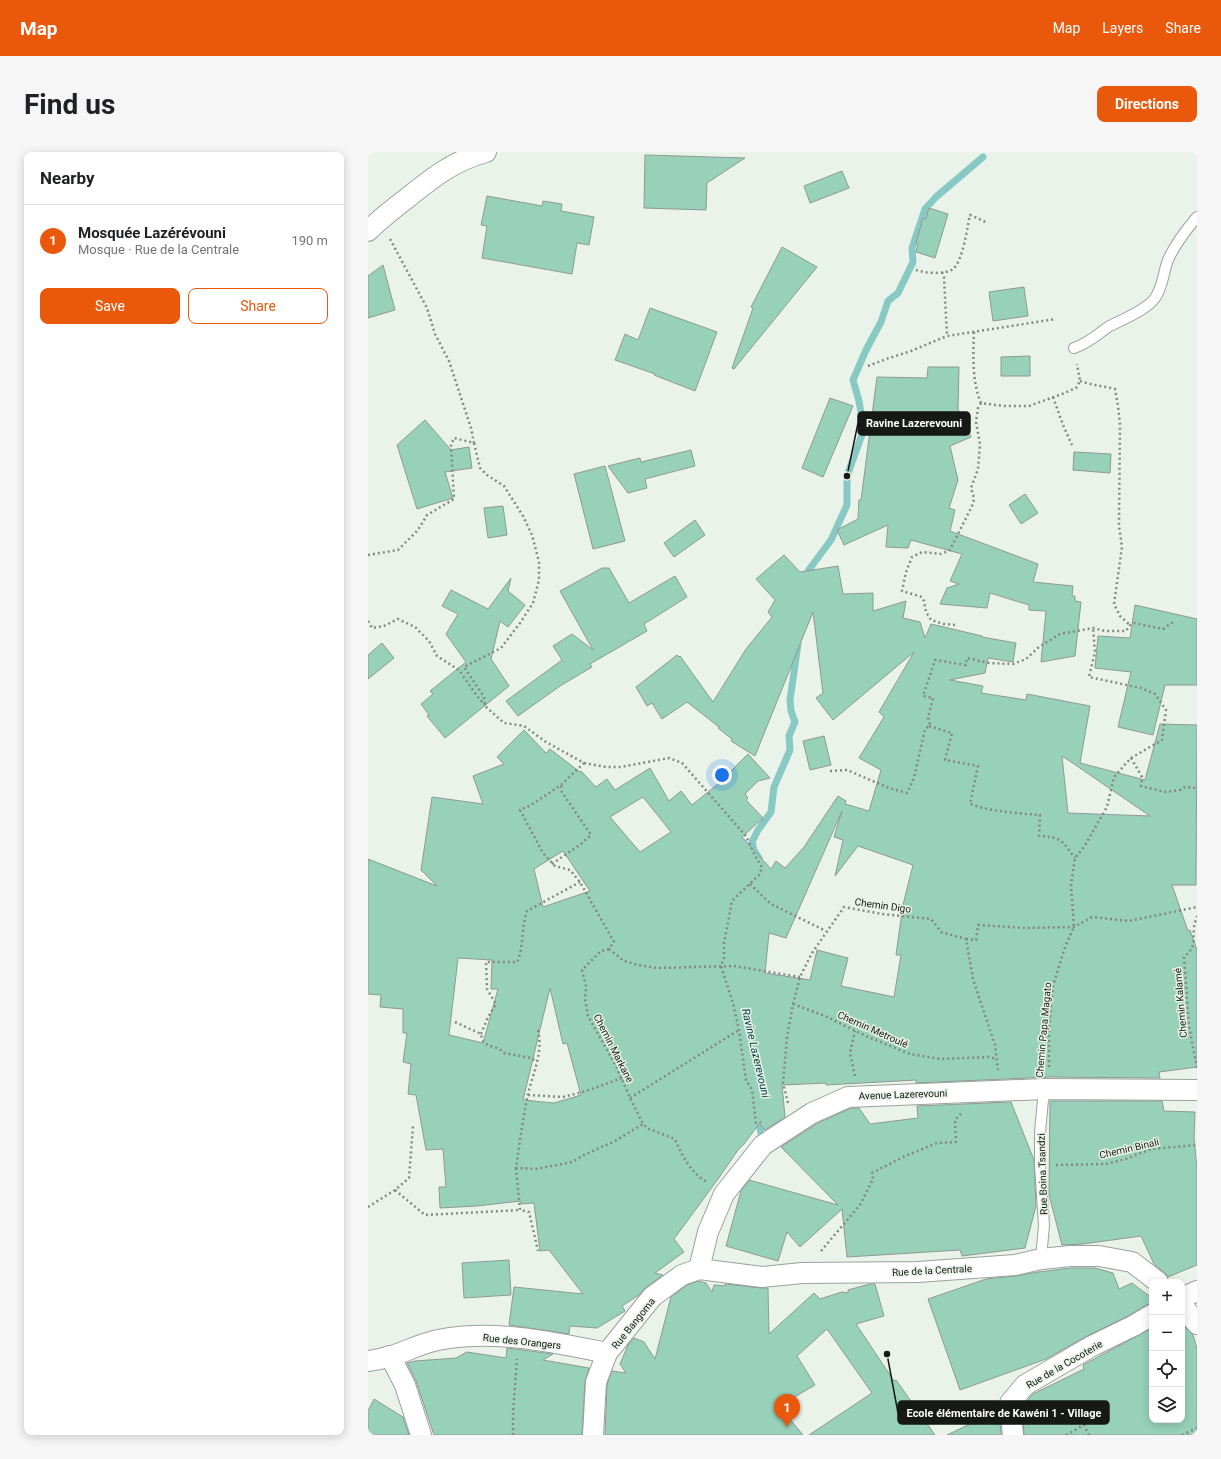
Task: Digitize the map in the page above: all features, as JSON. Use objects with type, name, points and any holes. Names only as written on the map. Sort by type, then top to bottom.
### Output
[{"type":"street","points":[[373,226],[440,172],[469,157],[486,152]]},
{"type":"street","name":"Avenue Lazerevouni","points":[[699,1269],[708,1232],[724,1194],[763,1146],[812,1113],[848,1097],[1044,1089],[1197,1090]]},
{"type":"street","name":"Rue de la Centrale","points":[[699,1269],[762,1277],[802,1273],[918,1272],[1015,1265],[1041,1259],[1070,1256],[1099,1256],[1132,1262],[1154,1279]]},
{"type":"street","name":"Rue Bangoma","points":[[593,1435],[596,1382],[607,1353],[652,1297],[682,1275],[699,1269]]},
{"type":"street","points":[[1185,1297],[1197,1291]]},
{"type":"street","points":[[1185,1309],[1197,1324]]},
{"type":"street","name":"Rue de la Cocoterie","points":[[1013,1435],[1010,1403],[1025,1385],[1092,1346],[1149,1317]]},
{"type":"street","name":"Rue des Orangers","points":[[368,1361],[390,1356],[437,1340],[473,1336],[518,1338],[607,1353]]},
{"type":"street","points":[[390,1356],[405,1385],[421,1435]]},
{"type":"lane","points":[[1074,348],[1142,309],[1155,299],[1163,283],[1168,261],[1181,236],[1197,217]]},
{"type":"lane","name":"Rue Boina Tsandzi","points":[[1041,1259],[1044,1225],[1040,1165],[1040,1132],[1044,1089]]},
{"type":"path","points":[[916,270],[924,272],[942,272],[953,269],[959,259],[970,215],[988,223]]},
{"type":"path","points":[[373,226],[396,248],[427,308],[435,334],[449,361],[471,428],[480,468],[487,475],[504,486],[523,516],[532,535],[539,562],[539,580],[532,603],[520,623],[501,648],[464,667],[484,697],[485,706]]},
{"type":"path","points":[[942,272],[944,277],[947,336]]},
{"type":"path","points":[[868,366],[911,351],[947,336],[1056,319]]},
{"type":"path","points":[[974,332],[974,367],[977,393],[981,403]]},
{"type":"path","points":[[981,403],[1004,406],[1029,406],[1076,388],[1080,381],[1074,348]]},
{"type":"path","points":[[1080,381],[1091,385],[1115,389],[1120,425],[1119,526],[1122,547],[1114,604],[1120,616],[1130,625]]},
{"type":"path","points":[[1053,397],[1072,445]]},
{"type":"path","points":[[955,625],[944,624],[931,620],[926,612],[922,597],[902,592],[906,572],[912,557],[922,552],[941,554],[950,550],[971,510],[974,498],[971,488],[978,469],[980,444],[976,422],[978,408],[981,403]]},
{"type":"path","points":[[368,555],[398,550],[418,530],[428,515],[454,499],[451,445],[454,438],[474,443]]},
{"type":"path","points":[[368,621],[372,628],[384,626],[398,619],[414,627],[429,641],[437,656],[459,670],[485,706],[504,723],[524,726],[546,742],[584,763],[606,767],[621,767],[668,758],[682,763],[746,836],[762,867],[759,875],[732,901],[724,943],[724,958],[721,966],[733,1003],[739,1030],[746,1080],[752,1090],[757,1128],[763,1146]]},
{"type":"path","points":[[830,771],[847,770],[889,788],[907,793],[914,778],[925,729],[929,726],[930,722],[928,718],[933,698],[923,696],[934,660],[966,665],[967,658],[989,663],[1014,664],[1026,659],[1039,647],[1060,634],[1093,628],[1105,631],[1126,632],[1130,625],[1134,623],[1163,629],[1173,622]]},
{"type":"path","points":[[1074,927],[1071,885],[1075,858],[1084,847],[1107,807],[1114,777],[1131,758],[1162,740],[1166,710],[1155,694],[1141,688],[1089,677],[1095,652],[1093,628]]},
{"type":"path","points":[[929,726],[952,733],[945,760],[978,766],[970,804],[996,810],[1040,815],[1040,836],[1053,837],[1062,841],[1075,858]]},
{"type":"path","points":[[1131,758],[1142,777],[1141,786],[1165,792],[1180,790],[1185,787],[1197,788]]},
{"type":"path","points":[[584,763],[561,785],[520,810],[543,853],[552,864],[570,870],[580,882],[614,942],[609,949],[624,961],[657,968],[721,966],[741,967],[800,977]]},
{"type":"path","points":[[552,864],[581,844],[591,835],[562,792],[561,785]]},
{"type":"path","points":[[537,1062],[531,1058],[504,1053],[501,1049],[485,1044],[482,1041],[481,1034],[488,1017],[496,1004],[487,989],[486,962],[516,962],[520,955],[524,919],[528,911],[580,882]]},
{"type":"path","points":[[750,884],[771,904],[826,931]]},
{"type":"path","name":"Chemin Digo","points":[[792,1127],[783,1083],[787,1037],[793,1004],[800,977],[812,954],[826,931],[844,907],[882,914],[931,919],[941,932],[966,939]]},
{"type":"path","points":[[999,1092],[995,1044],[973,979],[966,939],[976,940],[978,925],[1026,928],[1074,927],[1092,917],[1129,921],[1197,907]]},
{"type":"path","name":"Chemin Kalamé","points":[[1197,916],[1194,943],[1191,951],[1184,957],[1189,1026],[1197,1068]]},
{"type":"path","name":"Chemin Papa Magato","points":[[1044,1089],[1049,1073],[1048,1042],[1053,986],[1065,947],[1074,927]]},
{"type":"path","name":"Chemin Markane","points":[[609,949],[601,951],[582,970],[586,986],[585,999],[588,1016],[606,1046],[643,1124]]},
{"type":"path","name":"Chemin Metroulé","points":[[793,1004],[826,1016],[855,1031],[910,1054],[941,1059],[997,1059]]},
{"type":"path","points":[[455,1022],[481,1034]]},
{"type":"path","points":[[520,1210],[516,1168],[528,1095],[540,1054],[540,1037],[538,1030]]},
{"type":"path","points":[[630,1098],[739,1030]]},
{"type":"path","points":[[855,1031],[850,1053],[858,1096]]},
{"type":"path","points":[[528,1095],[563,1097],[586,1091],[622,1078]]},
{"type":"path","points":[[802,1273],[860,1205],[873,1179],[872,1173],[903,1157],[937,1144],[956,1142],[955,1120],[968,1109],[963,1092]]},
{"type":"path","points":[[516,1168],[536,1170],[572,1162],[615,1141],[643,1124],[649,1129],[675,1139],[682,1154],[698,1176],[724,1194]]},
{"type":"path","points":[[368,1207],[395,1190],[409,1178],[413,1126]]},
{"type":"path","name":"Chemin Binali","points":[[1040,1165],[1106,1164],[1126,1159],[1151,1149],[1197,1145]]},
{"type":"path","points":[[395,1190],[425,1214],[520,1210],[529,1212],[538,1251]]},
{"type":"path","points":[[513,1435],[512,1413],[518,1338]]},
{"type":"path","points":[[1066,1435],[1084,1425],[1089,1435]]},
{"type":"path","points":[[1182,1435],[1197,1428]]},
{"type":"building","points":[[645,155],[745,158],[707,183],[706,210],[644,208]]},
{"type":"building","points":[[842,171],[849,188],[810,203],[804,186]]},
{"type":"building","points":[[487,196],[542,206],[543,201],[562,204],[561,211],[594,217],[589,245],[577,243],[572,274],[482,258],[487,226],[481,225]]},
{"type":"building","points":[[929,208],[948,214],[935,258],[916,252],[918,244],[916,243],[923,218],[926,219]]},
{"type":"building","points":[[782,247],[817,267],[734,369],[732,368],[753,308],[751,307]]},
{"type":"building","points":[[383,265],[395,310],[368,318],[368,276]]},
{"type":"building","points":[[1024,287],[1028,316],[993,321],[989,292]]},
{"type":"building","points":[[650,308],[717,332],[695,391],[654,375],[655,374],[615,360],[625,334],[638,340]]},
{"type":"building","points":[[1030,356],[1030,376],[1001,376],[1001,357]]},
{"type":"building","points":[[928,367],[959,367],[958,409],[971,437],[950,446],[958,480],[949,508],[955,510],[950,531],[1038,564],[1033,582],[1073,586],[1072,596],[1075,596],[1075,601],[1081,602],[1075,656],[1041,662],[1046,611],[1029,610],[1029,605],[990,593],[987,608],[940,604],[947,588],[959,584],[950,581],[962,554],[911,540],[908,548],[886,547],[888,525],[844,545],[837,530],[858,519],[859,500],[861,500],[877,377],[927,378]]},
{"type":"building","points":[[830,398],[853,406],[823,477],[802,468]]},
{"type":"building","points":[[425,420],[451,450],[469,447],[472,468],[445,472],[453,498],[417,509],[397,445]]},
{"type":"building","points":[[691,450],[695,466],[645,479],[647,488],[628,493],[608,466],[640,458],[641,462]]},
{"type":"building","points":[[1074,452],[1111,454],[1110,473],[1073,470]]},
{"type":"building","points":[[605,466],[625,541],[593,549],[574,474]]},
{"type":"building","points":[[1025,494],[1038,513],[1021,524],[1009,505]]},
{"type":"building","points":[[503,506],[507,535],[488,538],[484,508]]},
{"type":"building","points":[[695,520],[705,535],[674,557],[664,543]]},
{"type":"building","points":[[784,555],[800,572],[838,566],[843,594],[873,593],[873,611],[906,601],[903,618],[920,622],[925,638],[931,624],[982,637],[1016,643],[1013,662],[988,658],[985,673],[950,680],[983,686],[981,693],[1026,700],[1027,694],[1090,706],[1080,763],[1145,780],[1160,724],[1197,725],[1196,885],[1172,885],[1188,931],[1190,930],[1197,950],[1197,1067],[1159,1072],[1160,1078],[1050,1077],[916,1083],[916,1080],[826,1085],[826,1083],[782,1085],[785,1117],[765,1130],[760,1125],[761,1121],[738,1150],[674,1239],[684,1252],[655,1273],[663,1275],[645,1288],[639,1295],[622,1306],[625,1311],[597,1328],[570,1326],[569,1334],[509,1325],[514,1287],[583,1294],[549,1250],[540,1251],[534,1203],[521,1204],[521,1201],[440,1208],[439,1187],[446,1187],[443,1149],[426,1150],[416,1095],[408,1094],[411,1064],[403,1062],[407,1033],[403,1033],[403,1009],[380,1007],[381,995],[368,994],[368,859],[437,886],[421,870],[432,797],[483,804],[473,776],[504,764],[497,757],[524,730],[546,753],[550,749],[580,772],[581,771],[596,787],[607,779],[615,790],[650,768],[669,801],[681,791],[692,805],[729,775],[728,774],[748,754],[770,778],[758,781],[745,794],[748,798],[746,800],[763,818],[742,837],[771,869],[776,861],[785,868],[804,847],[838,796],[846,801],[845,804],[869,811],[881,770],[859,758],[884,717],[879,712],[914,652],[833,720],[816,698],[823,693],[813,612],[755,756],[731,741],[732,739],[718,728],[719,727],[687,702],[662,719],[652,703],[647,706],[636,687],[677,655],[679,657],[680,656],[713,702],[746,649],[772,617],[768,612],[775,600],[756,579]],"holes":[[[1062,756],[1150,816],[1068,813]],[[643,797],[671,832],[640,852],[610,817]],[[842,811],[834,837],[843,840],[835,876],[858,846],[913,865],[903,905],[896,955],[901,955],[894,997],[841,986],[848,958],[817,950],[810,980],[765,973],[769,933],[786,938]],[[563,851],[590,891],[543,907],[534,869]],[[458,958],[492,960],[491,989],[498,989],[483,1043],[449,1035]],[[550,988],[563,1044],[567,1043],[581,1095],[554,1103],[523,1100]]]},
{"type":"building","points":[[602,568],[609,568],[629,603],[675,576],[687,597],[644,624],[647,631],[590,664],[592,667],[560,686],[518,716],[506,701],[562,660],[553,646],[572,634],[593,650],[560,591]]},
{"type":"building","points":[[511,578],[508,591],[525,605],[508,627],[500,621],[491,659],[509,686],[445,738],[427,716],[429,715],[421,704],[433,694],[430,691],[466,662],[446,634],[458,614],[442,606],[451,590],[488,609]]},
{"type":"building","points":[[1135,605],[1197,619],[1197,685],[1165,685],[1153,735],[1118,727],[1131,672],[1095,668],[1098,636],[1130,638]]},
{"type":"building","points":[[382,643],[394,658],[368,679],[368,655]]},
{"type":"building","points":[[824,736],[831,765],[810,770],[803,741]]},
{"type":"building","points":[[1050,1101],[1162,1101],[1164,1111],[1195,1112],[1194,1138],[1197,1169],[1197,1265],[1168,1277],[1154,1264],[1141,1236],[1083,1244],[1062,1245],[1049,1195]]},
{"type":"building","points":[[1011,1102],[1034,1160],[1036,1206],[1025,1248],[962,1256],[960,1250],[847,1257],[842,1209],[800,1247],[787,1232],[778,1261],[726,1246],[741,1191],[749,1180],[838,1205],[781,1147],[818,1123],[851,1108],[859,1108],[870,1124],[918,1118],[917,1106]]},
{"type":"building","points":[[509,1260],[511,1295],[464,1298],[462,1263]]},
{"type":"building","points":[[1071,1268],[1095,1268],[1113,1273],[1119,1289],[1132,1283],[1149,1296],[1149,1304],[1046,1359],[960,1390],[928,1299],[986,1279]]},
{"type":"building","points":[[698,1281],[706,1283],[712,1292],[714,1285],[725,1286],[725,1284],[768,1288],[769,1334],[814,1293],[820,1299],[842,1292],[848,1293],[848,1290],[875,1284],[884,1316],[856,1324],[894,1381],[896,1380],[935,1435],[809,1435],[872,1393],[827,1329],[797,1356],[815,1385],[779,1406],[803,1435],[605,1435],[607,1384],[612,1371],[626,1373],[620,1364],[628,1345],[634,1338],[644,1342],[655,1359],[671,1297],[687,1285]]},
{"type":"building","points":[[1185,1327],[1193,1335],[1197,1349],[1197,1435],[1024,1435],[1022,1407],[1033,1394],[1084,1369],[1083,1365],[1149,1330],[1149,1423],[1185,1423]]},
{"type":"building","points":[[507,1348],[553,1354],[543,1360],[589,1368],[585,1381],[582,1435],[434,1435],[416,1381],[407,1363],[456,1358],[467,1352],[506,1358]]},
{"type":"building","points":[[374,1399],[403,1417],[409,1435],[368,1435],[368,1411]]},
{"type":"building","points":[[999,1410],[1001,1435],[947,1435]]},
{"type":"waterway","name":"Ravine Lazerevouni","points":[[807,579],[808,571],[831,540],[847,505],[847,476],[864,429],[859,401],[853,380],[866,350],[881,322],[888,301],[898,293],[913,262],[912,248],[925,209],[936,197],[983,157]]},
{"type":"waterway","name":"Ravine Lazerevouni","points":[[759,858],[754,850],[752,842],[758,830],[771,812],[774,787],[790,750],[789,736],[795,722],[791,711],[790,700],[798,644]]},
{"type":"waterway","name":"Ravine Lazerevouni","points":[[757,1116],[761,1133]]},
{"type":"place","name":"Ravine Lazerevouni","points":[[847,476]]},
{"type":"place","name":"Ecole élémentaire de Kawéni 1 - Village","points":[[887,1354]]},
{"type":"place","name":"Mosquée Lazérévouni","points":[[787,1427]]}]
